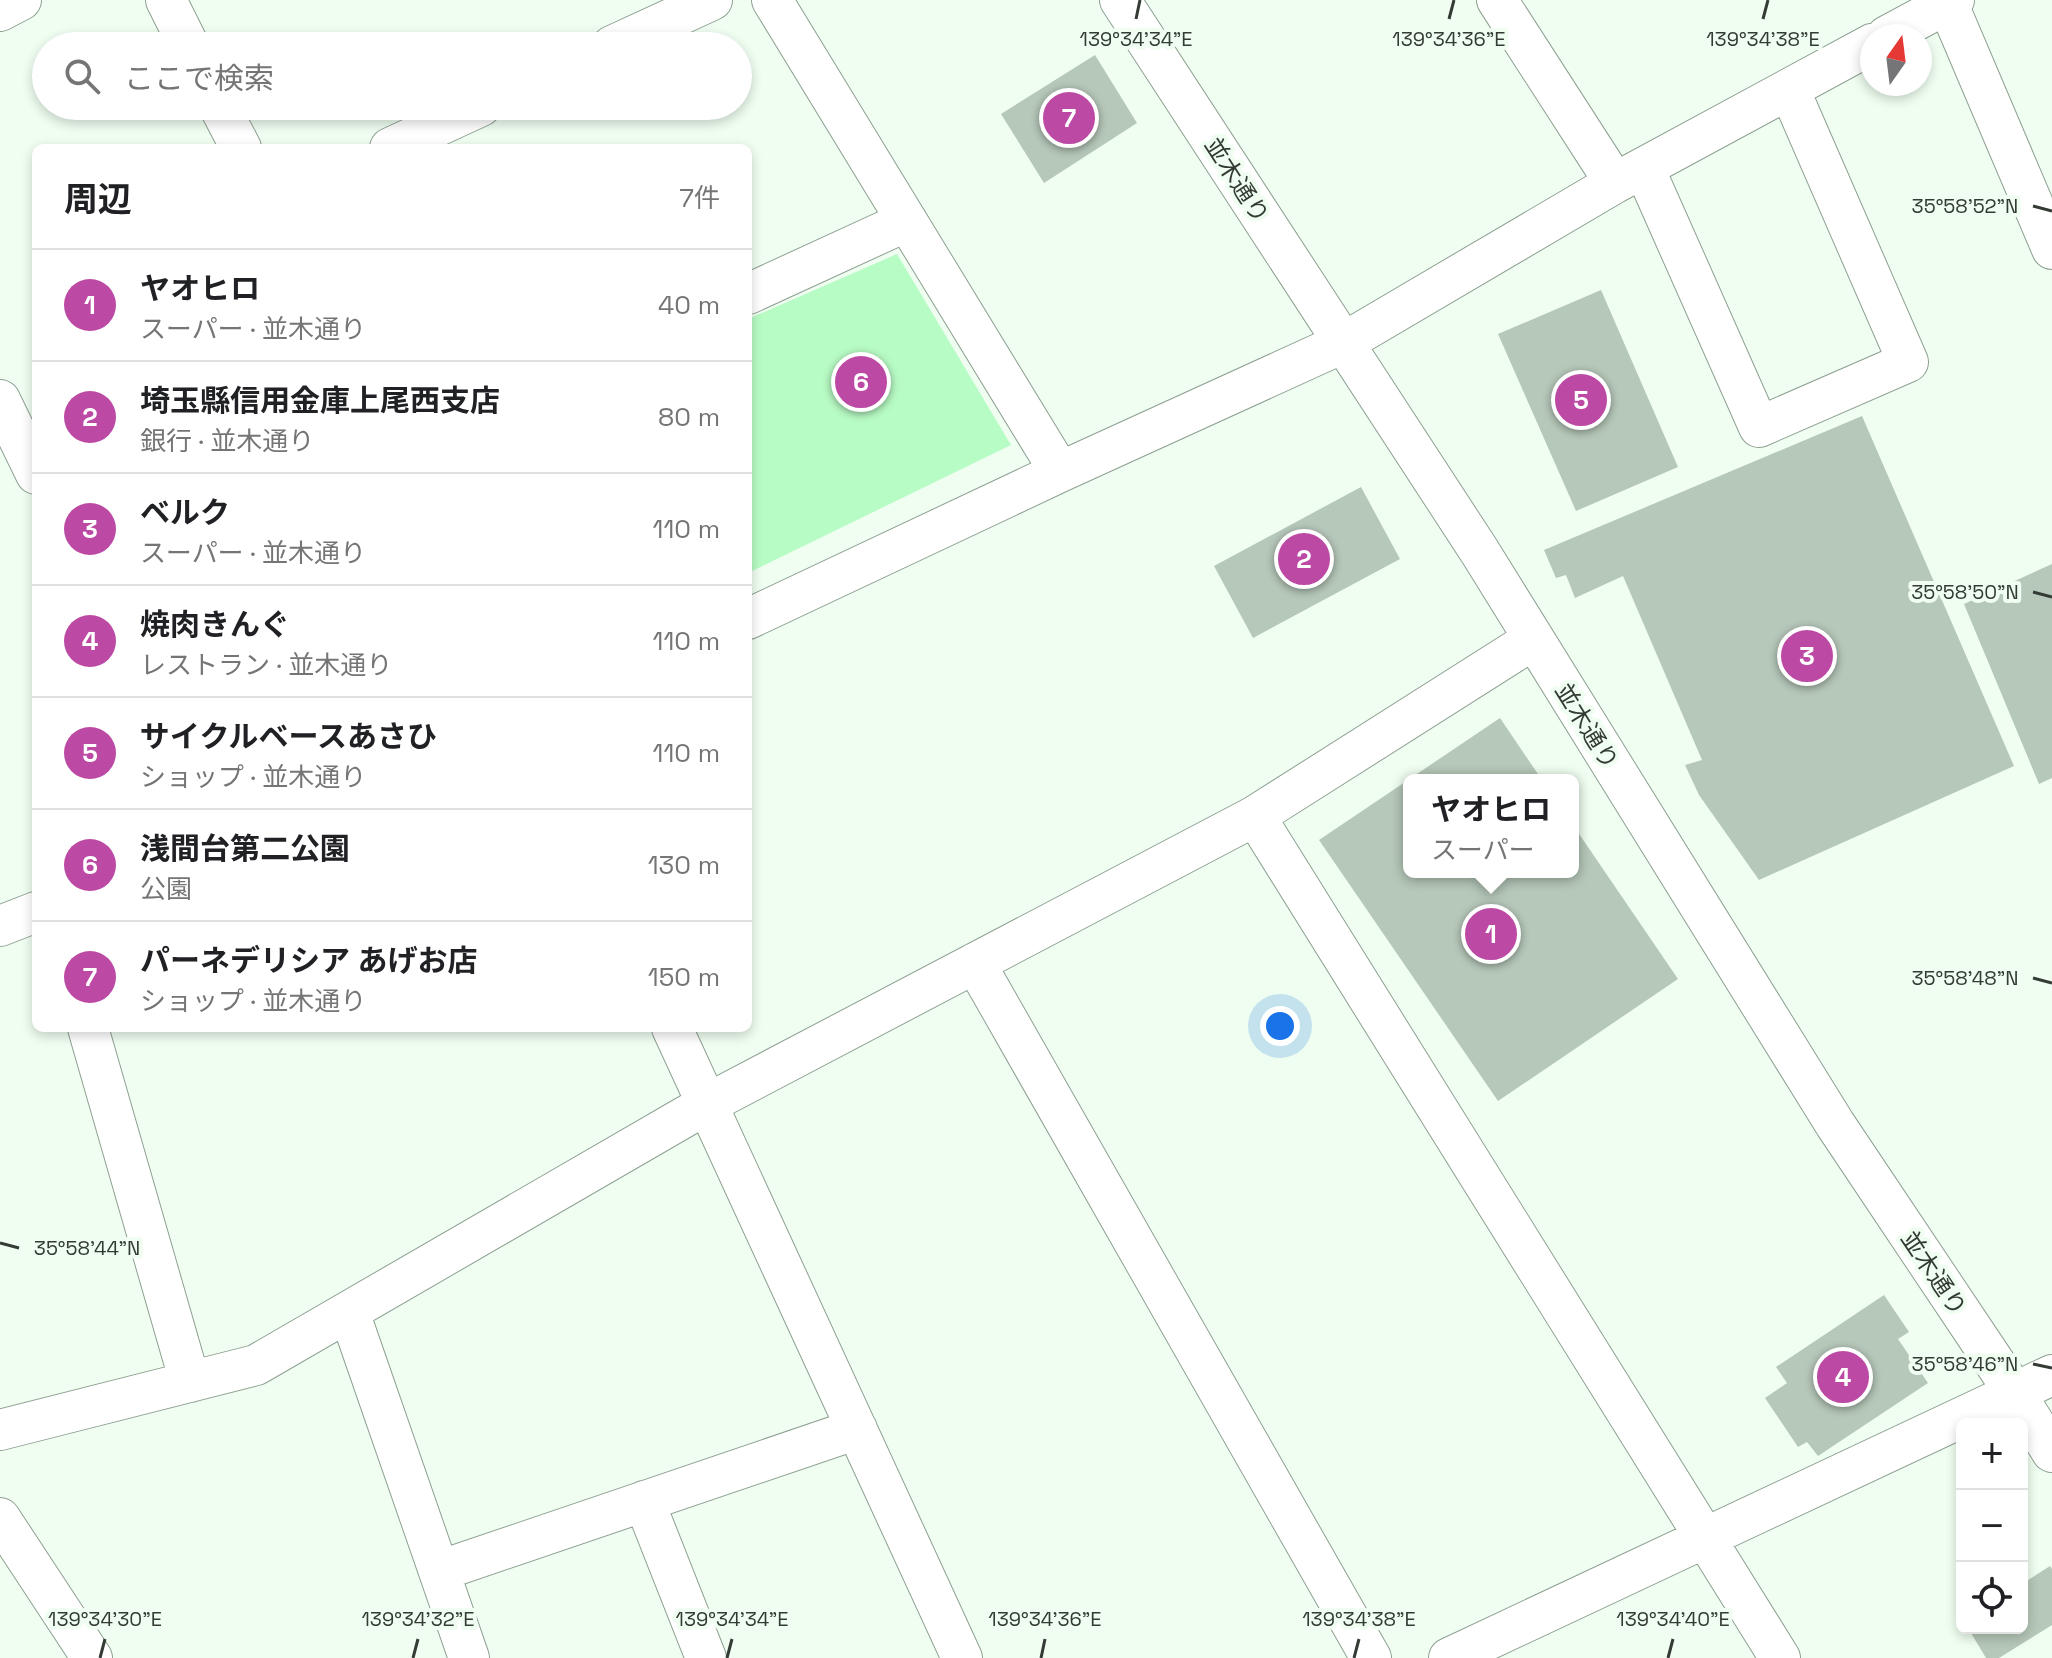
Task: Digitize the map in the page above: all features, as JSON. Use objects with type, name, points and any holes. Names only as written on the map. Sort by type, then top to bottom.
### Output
[{"type":"street","points":[[0,11],[21,0]]},
{"type":"street","points":[[166,0],[182,32]]},
{"type":"street","points":[[642,32],[712,0]]},
{"type":"street","points":[[772,0],[1060,472]]},
{"type":"street","name":"並木通り","points":[[1120,0],[1480,552],[1835,1124],[2052,1452]]},
{"type":"street","points":[[1497,0],[1630,176],[1759,427],[1908,362],[1789,89]]},
{"type":"street","points":[[1908,24],[1949,1],[2050,238]]},
{"type":"street","points":[[752,617],[1343,343],[1630,176],[1860,51]]},
{"type":"street","points":[[226,120],[239,144]]},
{"type":"street","points":[[399,144],[451,120]]},
{"type":"street","points":[[752,292],[907,221]]},
{"type":"street","points":[[0,400],[22,472]]},
{"type":"street","points":[[0,1430],[256,1365],[707,1104],[1255,816],[1534,639]]},
{"type":"street","points":[[1255,816],[1780,1658]]},
{"type":"street","points":[[0,926],[32,914]]},
{"type":"street","points":[[975,963],[1371,1658]]},
{"type":"street","points":[[89,1032],[190,1382]]},
{"type":"street","points":[[674,1032],[962,1658]]},
{"type":"street","points":[[349,1312],[469,1658]]},
{"type":"street","points":[[1449,1658],[2052,1375]]},
{"type":"street","points":[[439,1571],[857,1429]]},
{"type":"street","points":[[644,1501],[706,1658]]},
{"type":"street","points":[[0,1518],[92,1658]]},
{"type":"green space","points":[[897,254],[1011,445],[752,571],[752,317]]},
{"type":"building","points":[[1095,55],[1137,123],[1044,183],[1001,114]]},
{"type":"building","points":[[1601,290],[1678,467],[1576,511],[1498,334]]},
{"type":"building","points":[[1862,416],[2014,766],[1759,880],[1699,795],[1685,765],[1702,760],[1623,576],[1575,598],[1566,575],[1556,578],[1544,550]]},
{"type":"building","points":[[1361,487],[1400,559],[1253,638],[1214,566]]},
{"type":"building","points":[[2052,564],[2052,778],[2039,784],[1964,604]]},
{"type":"building","points":[[1500,718],[1538,774],[1417,774]]},
{"type":"building","points":[[1403,783],[1403,878],[1579,878],[1579,834],[1678,979],[1498,1101],[1319,840]]},
{"type":"building","points":[[1884,1295],[1909,1332],[1898,1339],[1928,1383],[1818,1456],[1807,1442],[1798,1447],[1765,1398],[1787,1383],[1776,1367]]},
{"type":"building","points":[[2050,1566],[2052,1569],[2052,1625],[1999,1658],[1986,1658],[1972,1634],[2028,1634],[2028,1580]]},
{"type":"place","name":"パーネデリシア あげお店","points":[[1069,118]]},
{"type":"place","name":"浅間台第二公園","points":[[861,382]]},
{"type":"place","name":"サイクルベースあさひ","points":[[1581,400]]},
{"type":"place","name":"埼玉縣信用金庫上尾西支店","points":[[1304,559]]},
{"type":"place","name":"ベルク","points":[[1807,656]]},
{"type":"place","name":"ヤオヒロ","points":[[1491,934]]},
{"type":"place","name":"焼肉きんぐ","points":[[1843,1377]]}]
